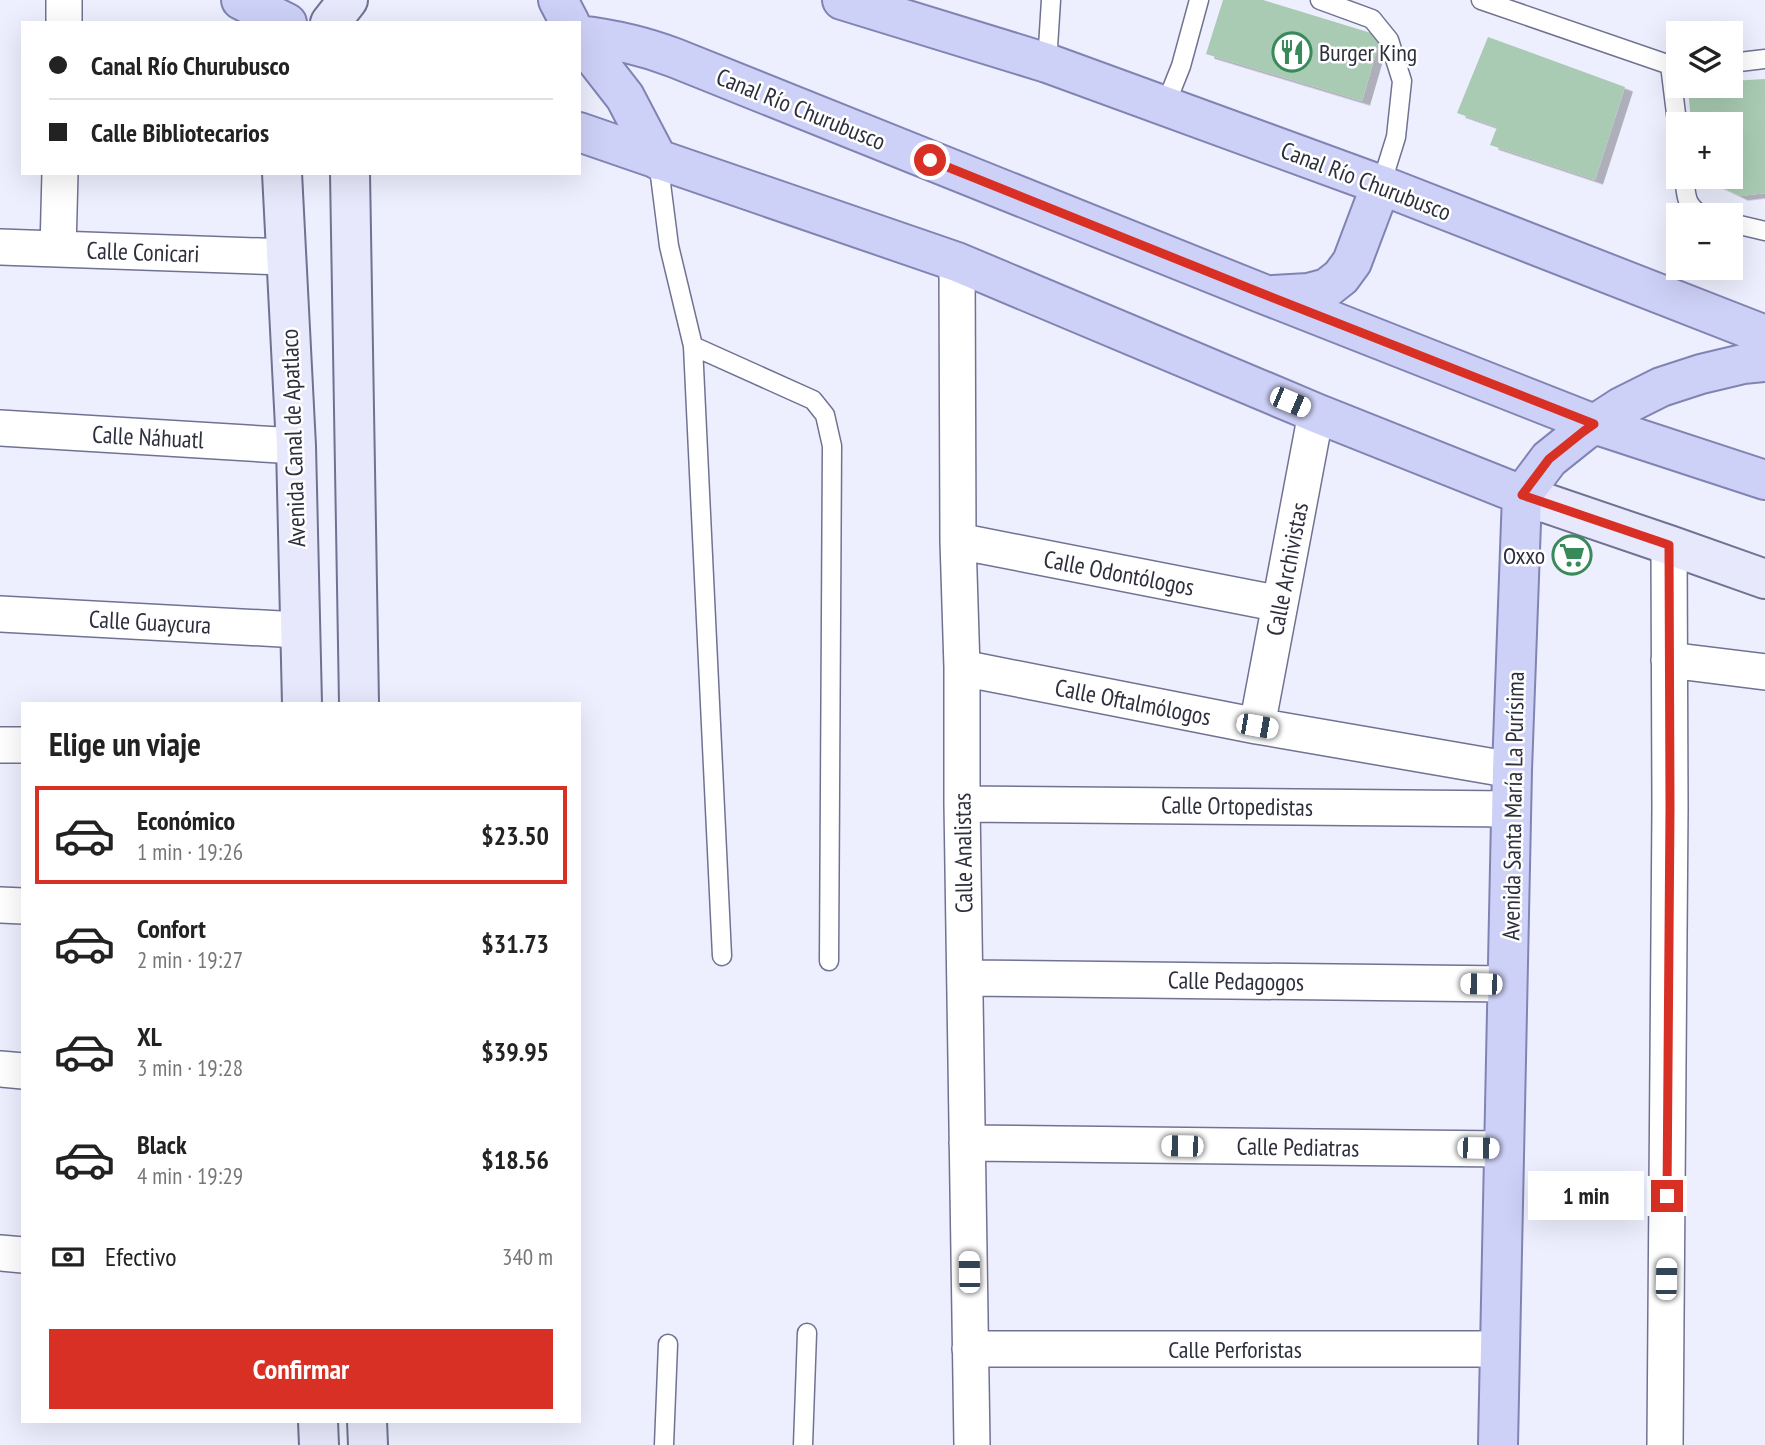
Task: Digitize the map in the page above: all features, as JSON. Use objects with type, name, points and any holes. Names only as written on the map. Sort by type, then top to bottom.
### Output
[{"type":"main road","points":[[241,0],[283,21]]},
{"type":"main road","points":[[558,0],[569,21]]},
{"type":"main road","name":"Canal Río Churubusco","points":[[842,0],[1047,64],[1165,106],[1381,185],[1765,335]]},
{"type":"main road","name":"Canal Río Churubusco","points":[[581,36],[612,38],[676,58],[1594,424],[1765,480]]},
{"type":"main road","points":[[581,39],[625,97],[658,160]]},
{"type":"main road","points":[[581,133],[957,262],[1316,413],[1522,495],[1549,459],[1584,431],[1621,407],[1661,387],[1701,373],[1765,362]]},
{"type":"main road","points":[[1261,293],[1308,293],[1327,288],[1341,276],[1352,262],[1381,185]]},
{"type":"main road","name":"Avenida Santa María La Purísima","points":[[1499,1445],[1512,809],[1522,495]]},
{"type":"street","points":[[64,0],[64,21]]},
{"type":"street","points":[[332,21],[348,0]]},
{"type":"street","points":[[58,249],[60,175]]},
{"type":"street","name":"Avenida Canal de Apatlaco","points":[[282,175],[296,446],[302,702]]},
{"type":"street","points":[[350,175],[359,702]]},
{"type":"street","name":"Calle Conicari","points":[[0,247],[285,257]]},
{"type":"street","name":"Calle Analistas","points":[[957,262],[958,541],[972,1445]]},
{"type":"street","name":"Calle Archivistas","points":[[1257,726],[1316,413]]},
{"type":"street","name":"Calle Náhuatl","points":[[0,428],[296,446]]},
{"type":"street","points":[[1522,495],[1765,579]]},
{"type":"street","points":[[297,537],[357,541]]},
{"type":"street","name":"Calle Odontólogos","points":[[958,541],[1280,604]]},
{"type":"street","points":[[1665,1445],[1670,808],[1669,545]]},
{"type":"street","name":"Calle Guaycura","points":[[0,614],[299,630]]},
{"type":"street","points":[[1670,660],[1765,671]]},
{"type":"street","name":"Calle Oftalmólogos","points":[[962,668],[1257,726],[1513,770]]},
{"type":"street","points":[[0,744],[21,745]]},
{"type":"street","name":"Calle Ortopedistas","points":[[962,804],[1512,809]]},
{"type":"street","points":[[0,905],[21,906]]},
{"type":"street","name":"Calle Pedagogos","points":[[965,978],[1508,984]]},
{"type":"street","points":[[0,1069],[21,1070]]},
{"type":"street","name":"Calle Pediatras","points":[[967,1143],[1504,1149]]},
{"type":"street","points":[[0,1253],[21,1255]]},
{"type":"street","name":"Calle Perforistas","points":[[970,1349],[1500,1349]]},
{"type":"street","points":[[318,1423],[319,1445]]},
{"type":"street","points":[[367,1423],[368,1445]]},
{"type":"lane","points":[[1047,64],[1051,0]]},
{"type":"lane","points":[[1165,106],[1181,66],[1199,0]]},
{"type":"lane","points":[[1320,0],[1372,19],[1389,40],[1402,81],[1396,137],[1381,185]]},
{"type":"lane","points":[[1481,0],[1666,63]]},
{"type":"lane","points":[[1743,61],[1765,59]]},
{"type":"lane","points":[[658,160],[670,246],[693,346],[722,956]]},
{"type":"lane","points":[[1743,226],[1765,231]]},
{"type":"lane","points":[[693,346],[813,400],[825,415],[832,446],[829,961]]},
{"type":"lane","points":[[803,1445],[807,1333]]},
{"type":"lane","points":[[664,1445],[668,1344]]},
{"type":"building","name":"Burger King","points":[[1223,0],[1263,0],[1381,36],[1362,101],[1206,54]]},
{"type":"building","points":[[1488,37],[1625,87],[1595,180],[1490,145],[1497,127],[1457,113]]},
{"type":"building","points":[[1765,79],[1765,193],[1740,196],[1725,189],[1743,189],[1743,112],[1690,112],[1689,98],[1743,98],[1743,80]]},
{"type":"place","name":"Burger King","points":[[1292,52]]},
{"type":"place","name":"Oxxo","points":[[1572,555]]},
{"type":"route","points":[[930,160],[1594,424],[1549,459],[1522,495],[1669,545],[1667,1196]]}]
